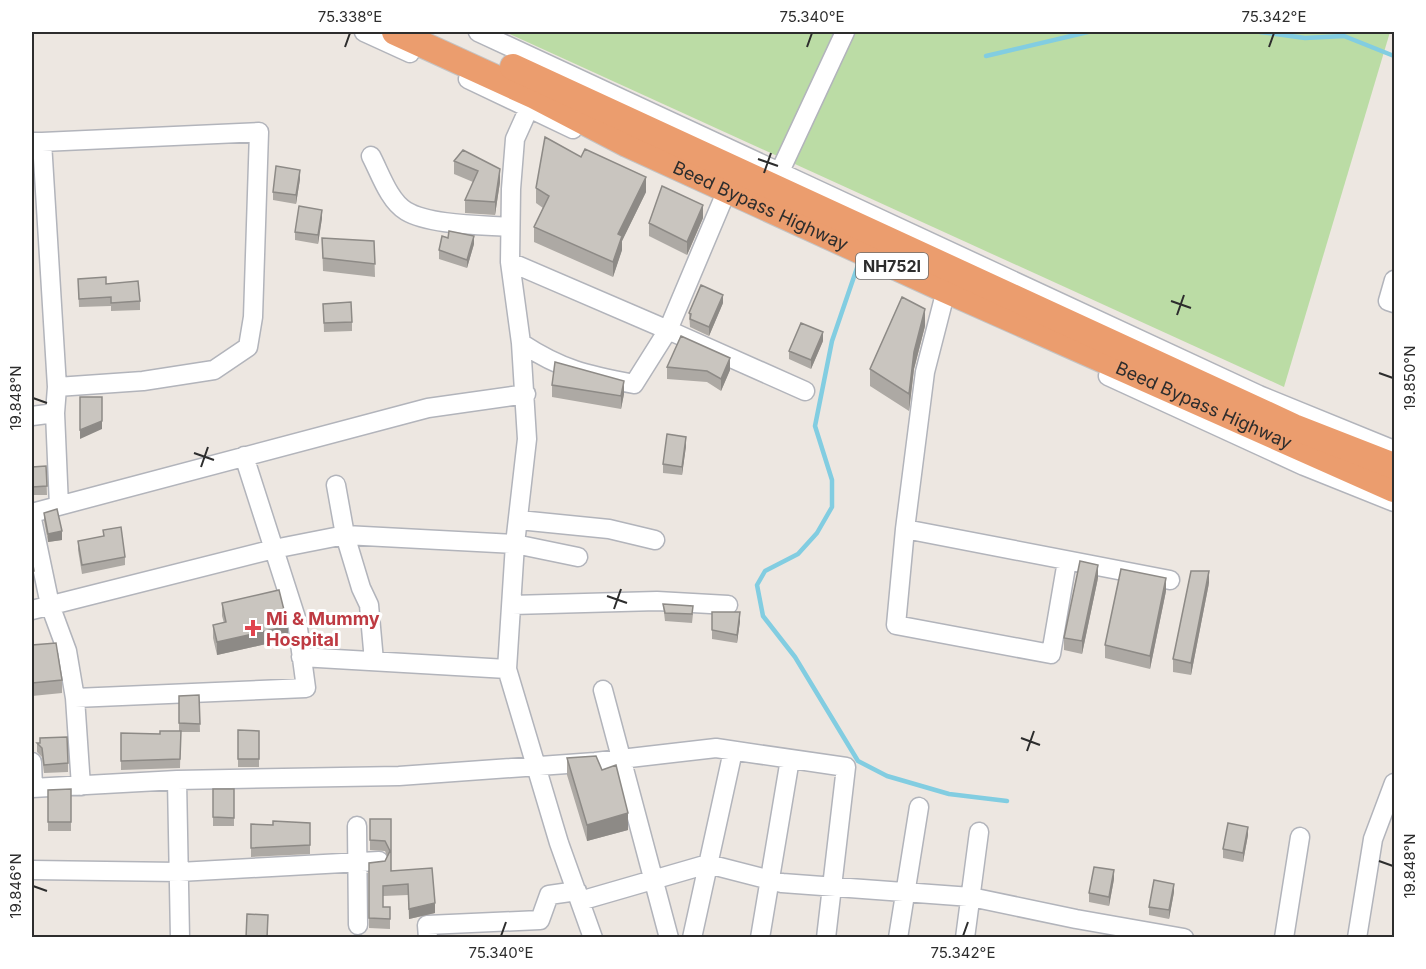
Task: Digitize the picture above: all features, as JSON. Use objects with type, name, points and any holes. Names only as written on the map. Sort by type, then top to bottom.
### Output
[{"type":"highway","name":"Beed Bypass Highway","points":[[394,32],[776,179],[984,275],[1097,346],[1395,489]]},
{"type":"highway","name":"Beed Bypass Highway","points":[[436,32],[538,87],[627,144],[725,195],[944,295],[1097,346],[1395,466]]},
{"type":"street","points":[[364,32],[538,87]]},
{"type":"street","points":[[478,32],[538,87]]},
{"type":"street","points":[[776,179],[845,32]]},
{"type":"street","points":[[538,87],[515,139],[509,227],[510,261],[526,394],[527,439],[515,543],[507,669],[535,768],[593,938]]},
{"type":"street","points":[[57,387],[142,381],[214,370],[248,347],[253,317],[259,132],[37,142],[40,238],[57,387],[59,506]]},
{"type":"street","points":[[371,156],[391,194],[406,211],[440,221],[509,227]]},
{"type":"street","points":[[521,343],[549,361],[579,374],[634,384],[668,330],[725,195]]},
{"type":"street","points":[[510,261],[805,391]]},
{"type":"street","points":[[1395,280],[1388,300],[1395,303]]},
{"type":"street","points":[[944,295],[925,372],[905,529],[896,625],[1051,654],[1067,561]]},
{"type":"street","points":[[1097,346],[1259,395],[1395,450]]},
{"type":"street","points":[[1097,346],[1304,466],[1395,502]]},
{"type":"street","points":[[32,513],[428,408],[526,394]]},
{"type":"street","points":[[32,416],[56,413]]},
{"type":"street","points":[[75,698],[306,688],[297,621],[244,456]]},
{"type":"street","points":[[336,485],[345,535],[361,588],[369,605],[374,661]]},
{"type":"street","points":[[32,519],[50,605],[67,651],[75,698],[81,786]]},
{"type":"street","points":[[519,520],[609,529],[655,540]]},
{"type":"street","points":[[905,529],[1170,580]]},
{"type":"street","points":[[32,610],[274,549],[345,535],[515,543],[578,557]]},
{"type":"street","points":[[512,605],[657,601],[728,605]]},
{"type":"street","points":[[301,657],[507,669]]},
{"type":"street","points":[[603,690],[669,938]]},
{"type":"street","points":[[32,762],[32,788],[177,780],[399,776],[535,768],[716,748],[846,767],[826,938]]},
{"type":"street","points":[[692,938],[733,751]]},
{"type":"street","points":[[760,938],[790,759]]},
{"type":"street","points":[[177,780],[180,938]]},
{"type":"street","points":[[1357,938],[1373,839],[1389,811],[1395,783]]},
{"type":"street","points":[[898,938],[920,807]]},
{"type":"street","points":[[357,826],[358,925]]},
{"type":"street","points":[[965,938],[979,832]]},
{"type":"street","points":[[1284,938],[1300,837]]},
{"type":"street","points":[[32,870],[179,872],[380,861]]},
{"type":"street","points":[[428,938],[427,924],[540,920],[549,895],[579,896],[654,881],[708,864],[782,883],[834,885],[971,897],[1184,938]]},
{"type":"green space","points":[[505,32],[1390,32],[1284,387]]},
{"type":"building","points":[[545,137],[581,157],[585,149],[646,177],[618,234],[622,236],[613,262],[534,227],[549,196],[536,188]]},
{"type":"building","points":[[463,150],[500,169],[495,202],[465,200],[478,171],[454,161]]},
{"type":"building","points":[[276,166],[300,170],[296,195],[273,192]]},
{"type":"building","points":[[662,186],[703,205],[687,242],[649,223]]},
{"type":"building","points":[[299,206],[322,210],[318,235],[295,232]]},
{"type":"building","points":[[449,231],[474,236],[467,260],[439,250],[442,236],[448,238]]},
{"type":"building","points":[[322,238],[374,241],[375,264],[323,258]]},
{"type":"building","points":[[106,277],[106,284],[138,281],[140,301],[111,303],[111,297],[79,299],[78,279]]},
{"type":"building","points":[[701,285],[723,295],[709,327],[690,319],[691,314],[689,313]]},
{"type":"building","points":[[902,297],[925,309],[914,352],[909,394],[870,369]]},
{"type":"building","points":[[351,302],[352,322],[324,323],[323,304]]},
{"type":"building","points":[[801,323],[823,332],[811,360],[789,351]]},
{"type":"building","points":[[681,336],[730,358],[721,379],[707,371],[667,367]]},
{"type":"building","points":[[555,362],[624,381],[621,396],[552,385]]},
{"type":"building","points":[[80,397],[102,397],[102,421],[80,430]]},
{"type":"building","points":[[667,434],[686,437],[682,467],[663,464]]},
{"type":"building","points":[[46,466],[47,486],[32,487],[32,467]]},
{"type":"building","points":[[57,509],[62,531],[48,534],[44,513]]},
{"type":"building","points":[[121,527],[125,557],[82,565],[78,541],[104,536],[103,530]]},
{"type":"building","points":[[1080,561],[1098,565],[1082,641],[1064,638]]},
{"type":"building","points":[[1121,569],[1166,578],[1150,656],[1105,645]]},
{"type":"building","points":[[1191,571],[1209,571],[1191,663],[1173,659]]},
{"type":"building","points":[[279,590],[288,626],[217,642],[213,625],[226,622],[222,603]]},
{"type":"building","points":[[663,604],[693,606],[692,614],[665,613]]},
{"type":"building","points":[[712,612],[740,612],[737,635],[712,630]]},
{"type":"building","points":[[56,643],[62,680],[32,683],[32,645]]},
{"type":"building","points":[[199,695],[200,724],[179,723],[179,696]]},
{"type":"building","points":[[238,730],[259,731],[259,759],[238,759]]},
{"type":"building","points":[[160,731],[181,731],[180,759],[121,761],[121,733],[160,734]]},
{"type":"building","points":[[67,737],[68,763],[44,765],[42,748],[37,743],[40,743],[40,738]]},
{"type":"building","points":[[596,756],[602,770],[616,765],[628,813],[587,825],[567,758]]},
{"type":"building","points":[[71,789],[71,822],[48,822],[48,790]]},
{"type":"building","points":[[213,789],[234,789],[234,818],[213,817]]},
{"type":"building","points":[[370,819],[391,819],[391,871],[432,868],[435,903],[409,909],[408,884],[383,886],[383,907],[390,907],[390,919],[369,918],[369,863],[385,861],[390,851],[385,841],[370,840]]},
{"type":"building","points":[[273,821],[310,823],[310,845],[251,848],[251,824],[273,825]]},
{"type":"building","points":[[1228,823],[1248,827],[1243,853],[1223,849]]},
{"type":"building","points":[[1094,867],[1114,870],[1109,897],[1089,893]]},
{"type":"building","points":[[1154,880],[1174,884],[1169,910],[1149,907]]},
{"type":"building","points":[[247,914],[268,915],[267,938],[246,938]]},
{"type":"waterway","points":[[986,56],[1088,32]]},
{"type":"waterway","points":[[1260,32],[1305,38],[1344,36],[1394,56]]},
{"type":"waterway","points":[[858,265],[832,341],[815,426],[832,480],[832,507],[817,533],[798,554],[765,571],[757,585],[763,616],[795,657],[858,761],[887,776],[949,794],[1007,801]]},
{"type":"place","name":"Mi & Mummy Hospital","points":[[253,628]]}]
